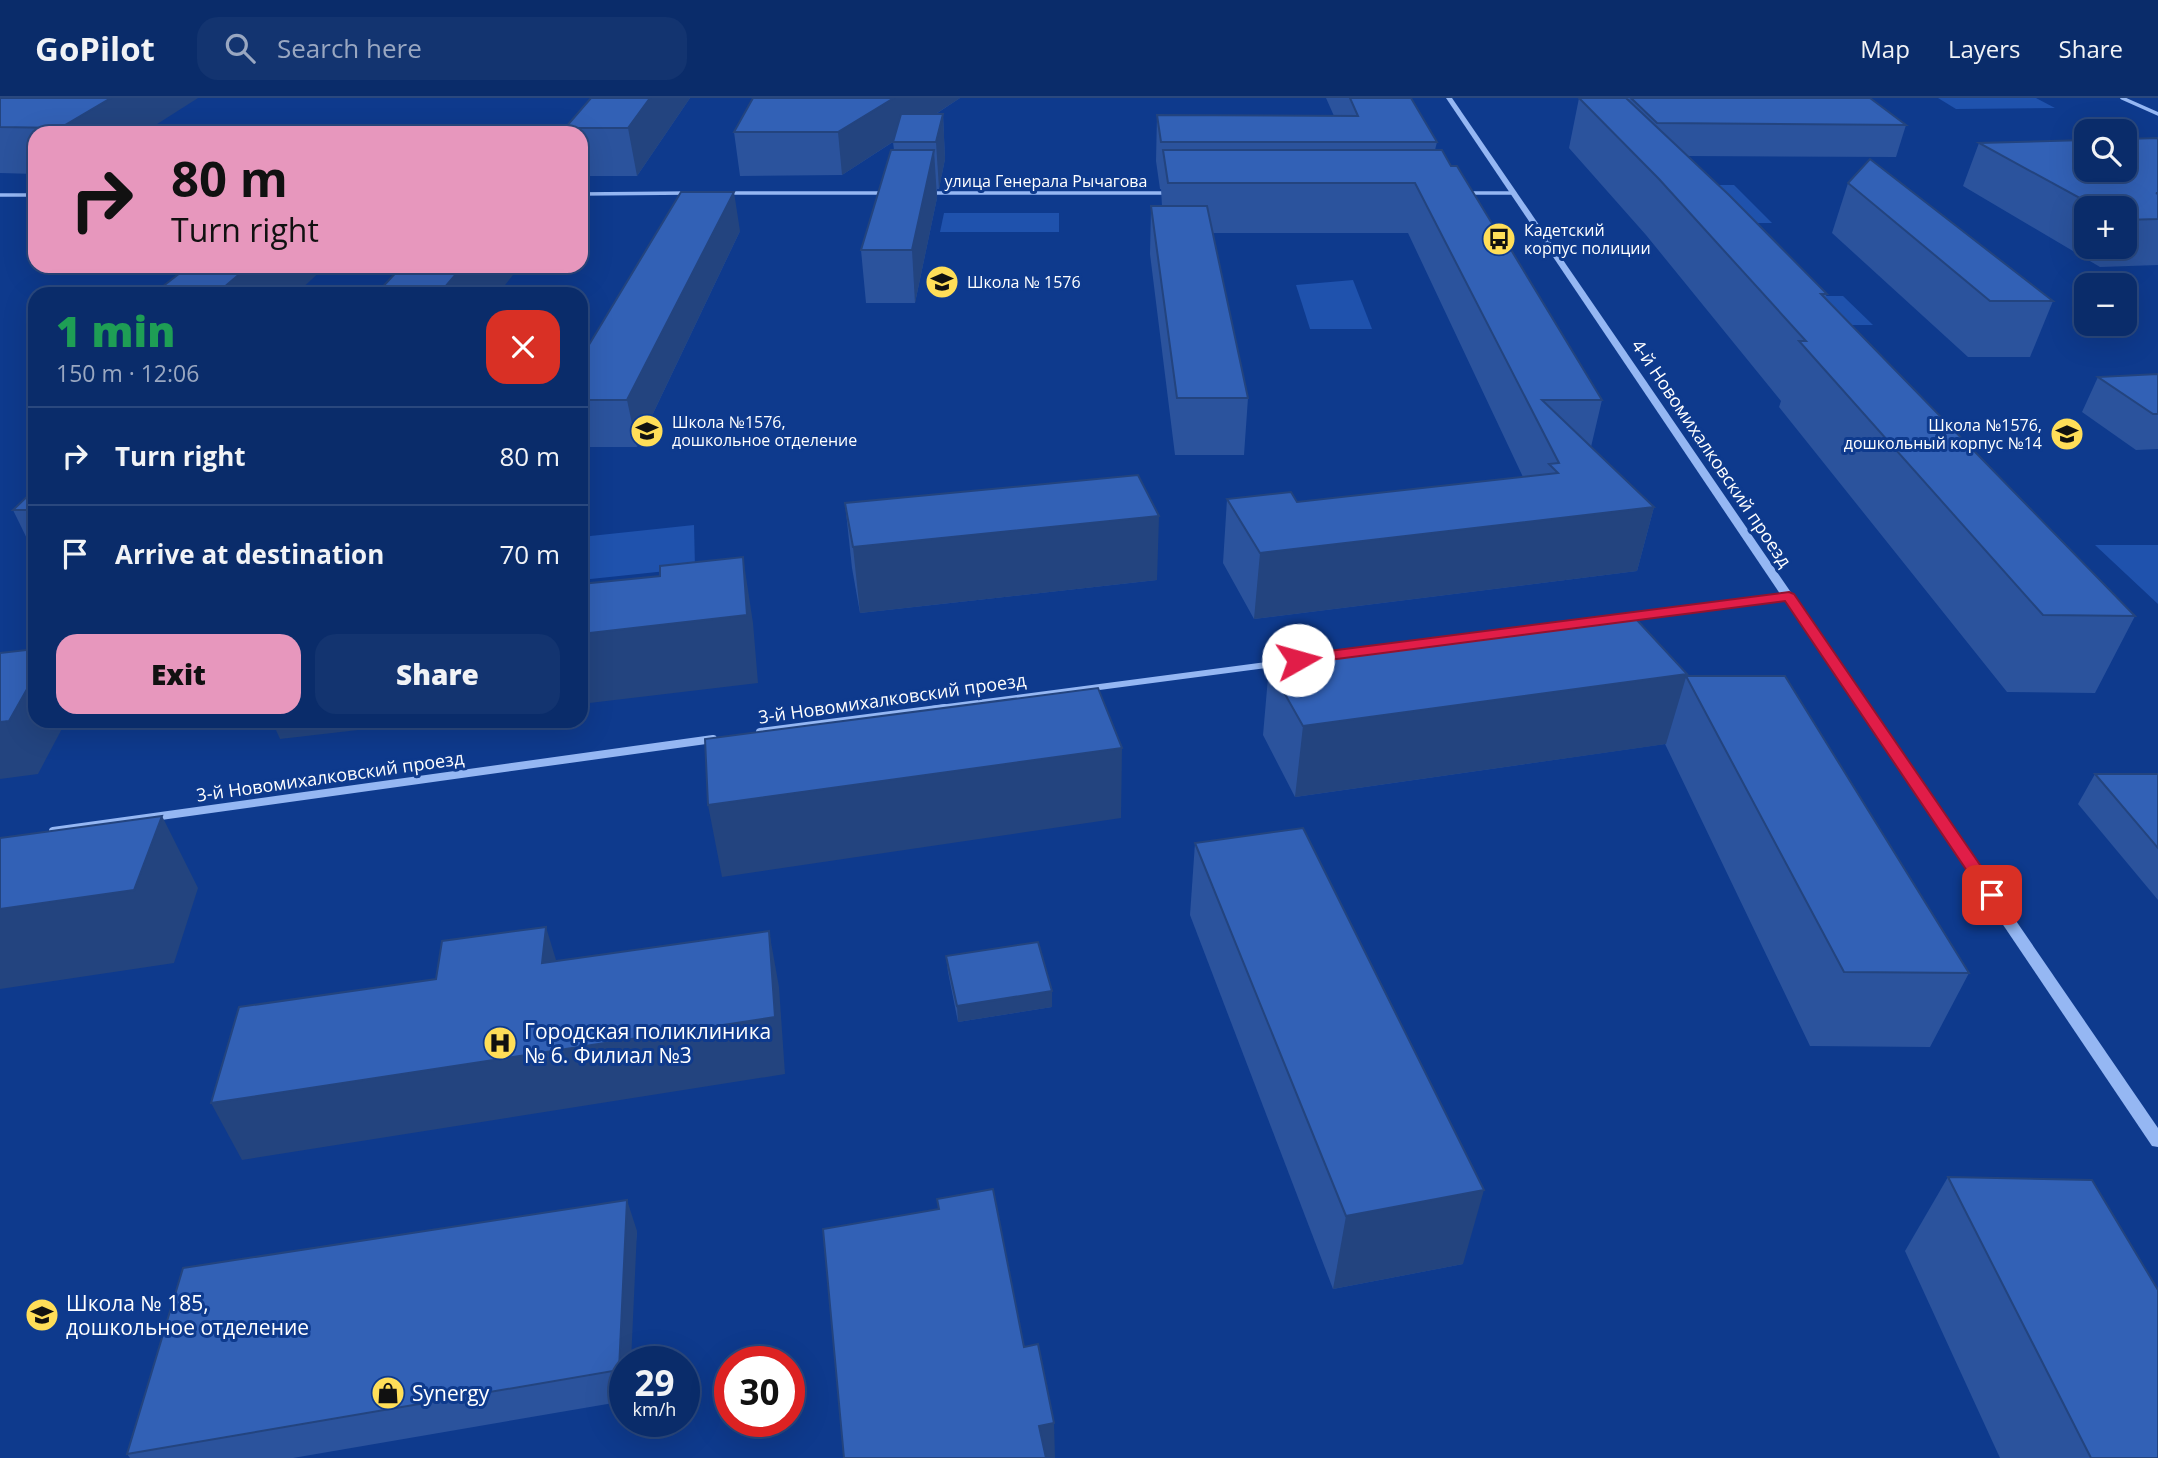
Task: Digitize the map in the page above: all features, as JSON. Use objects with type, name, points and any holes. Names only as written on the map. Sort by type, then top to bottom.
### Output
[{"type":"street","name":"4-й Новомихалковский проезд","points":[[1449,98],[2158,1141]]},
{"type":"street","points":[[2122,98],[2158,114]]},
{"type":"street","points":[[588,194],[695,193]]},
{"type":"street","points":[[721,193],[894,193]]},
{"type":"street","points":[[1467,194],[1512,193]]},
{"type":"street","name":"улица Генерала Рычагова","points":[[920,194],[1179,194]]},
{"type":"street","points":[[0,195],[28,195]]},
{"type":"street","name":"3-й Новомихалковский проезд","points":[[753,733],[1789,596]]},
{"type":"street","name":"3-й Новомихалковский проезд","points":[[41,832],[728,737]]},
{"type":"shaded area","points":[[1938,98],[2036,98],[2055,108],[1956,109]]},
{"type":"shaded area","points":[[1708,185],[1734,185],[1772,223],[1743,223]]},
{"type":"shaded area","points":[[944,213],[1059,213],[1059,232],[940,232]]},
{"type":"shaded area","points":[[1353,280],[1372,329],[1310,329],[1296,285]]},
{"type":"shaded area","points":[[1815,296],[1843,296],[1873,325],[1843,325]]},
{"type":"shaded area","points":[[694,525],[695,568],[588,579],[588,536]]},
{"type":"shaded area","points":[[2095,545],[2158,545],[2158,604]]},
{"type":"building","points":[[0,98],[111,98],[63,126],[0,127]]},
{"type":"building","points":[[591,98],[650,98],[628,128],[567,126]]},
{"type":"building","points":[[753,98],[894,98],[838,132],[734,132]]},
{"type":"building","points":[[1350,98],[1411,98],[1437,142],[1161,142],[1157,115],[1358,116]]},
{"type":"building","points":[[1579,98],[1626,98],[1729,195],[1827,294],[1821,294],[2135,616],[2043,615],[1799,341],[1806,341],[1659,179]]},
{"type":"building","points":[[1631,98],[1870,98],[1906,125],[1657,123]]},
{"type":"building","points":[[901,114],[943,114],[936,142],[893,142]]},
{"type":"building","points":[[2158,138],[2158,219],[2137,220],[2137,196],[2076,196],[1979,143],[2074,140],[2074,182],[2137,182],[2137,139]]},
{"type":"building","points":[[891,150],[934,150],[912,250],[861,250]]},
{"type":"building","points":[[1163,150],[1442,150],[1451,166],[1457,166],[1493,225],[1496,225],[1602,400],[1542,400],[1654,507],[1260,553],[1227,499],[1291,492],[1297,502],[1558,473],[1549,464],[1559,463],[1415,183],[1168,183]]},
{"type":"building","points":[[1870,159],[2053,301],[1990,301],[1848,183]]},
{"type":"building","points":[[681,192],[734,192],[627,400],[588,400],[588,346]]},
{"type":"building","points":[[1151,206],[1207,206],[1248,398],[1177,398]]},
{"type":"building","points":[[180,273],[241,273],[224,287],[162,287]]},
{"type":"building","points":[[396,273],[457,273],[445,287],[382,287]]},
{"type":"building","points":[[2158,374],[2158,414],[2153,414],[2098,377]]},
{"type":"building","points":[[1138,475],[1159,516],[853,547],[845,503]]},
{"type":"building","points":[[28,496],[28,510],[13,510]]},
{"type":"building","points":[[743,557],[747,615],[588,633],[588,583],[660,576],[660,566]]},
{"type":"building","points":[[1636,619],[1687,674],[1303,726],[1269,666]]},
{"type":"building","points":[[28,650],[28,687],[9,721],[0,722],[0,653]]},
{"type":"building","points":[[1686,676],[1785,676],[1969,973],[1844,972]]},
{"type":"building","points":[[1098,688],[1122,748],[708,805],[705,739]]},
{"type":"building","points":[[2095,774],[2158,774],[2158,848]]},
{"type":"building","points":[[162,816],[134,890],[0,909],[0,838]]},
{"type":"building","points":[[1303,828],[1484,1190],[1346,1216],[1195,843]]},
{"type":"building","points":[[546,927],[542,963],[769,931],[775,1017],[211,1103],[239,1007],[436,979],[442,941]]},
{"type":"building","points":[[1038,942],[1052,991],[957,1006],[946,956]]},
{"type":"building","points":[[1948,1177],[2092,1180],[2158,1290],[2158,1458],[2091,1458]]},
{"type":"building","points":[[993,1189],[1024,1347],[1038,1344],[1054,1423],[1039,1426],[1046,1458],[844,1458],[823,1229],[939,1209],[937,1199]]},
{"type":"building","points":[[627,1200],[620,1346],[609,1346],[609,1372],[127,1454],[183,1268]]},
{"type":"place","name":"Кадетский корпус полиции","points":[[1499,239]]},
{"type":"place","name":"Школа № 1576","points":[[942,282]]},
{"type":"place","name":"Школа №1576, дошкольное отделение","points":[[647,431]]},
{"type":"place","name":"Школа №1576, дошкольный корпус №14","points":[[2067,434]]},
{"type":"place","name":"Городская поликлиника № 6. Филиал №3","points":[[500,1043]]},
{"type":"place","name":"Школа № 185, дошкольное отделение","points":[[42,1315]]},
{"type":"place","name":"Synergy","points":[[388,1393]]},
{"type":"route","points":[[1298,660],[1789,596],[1992,895]]}]
